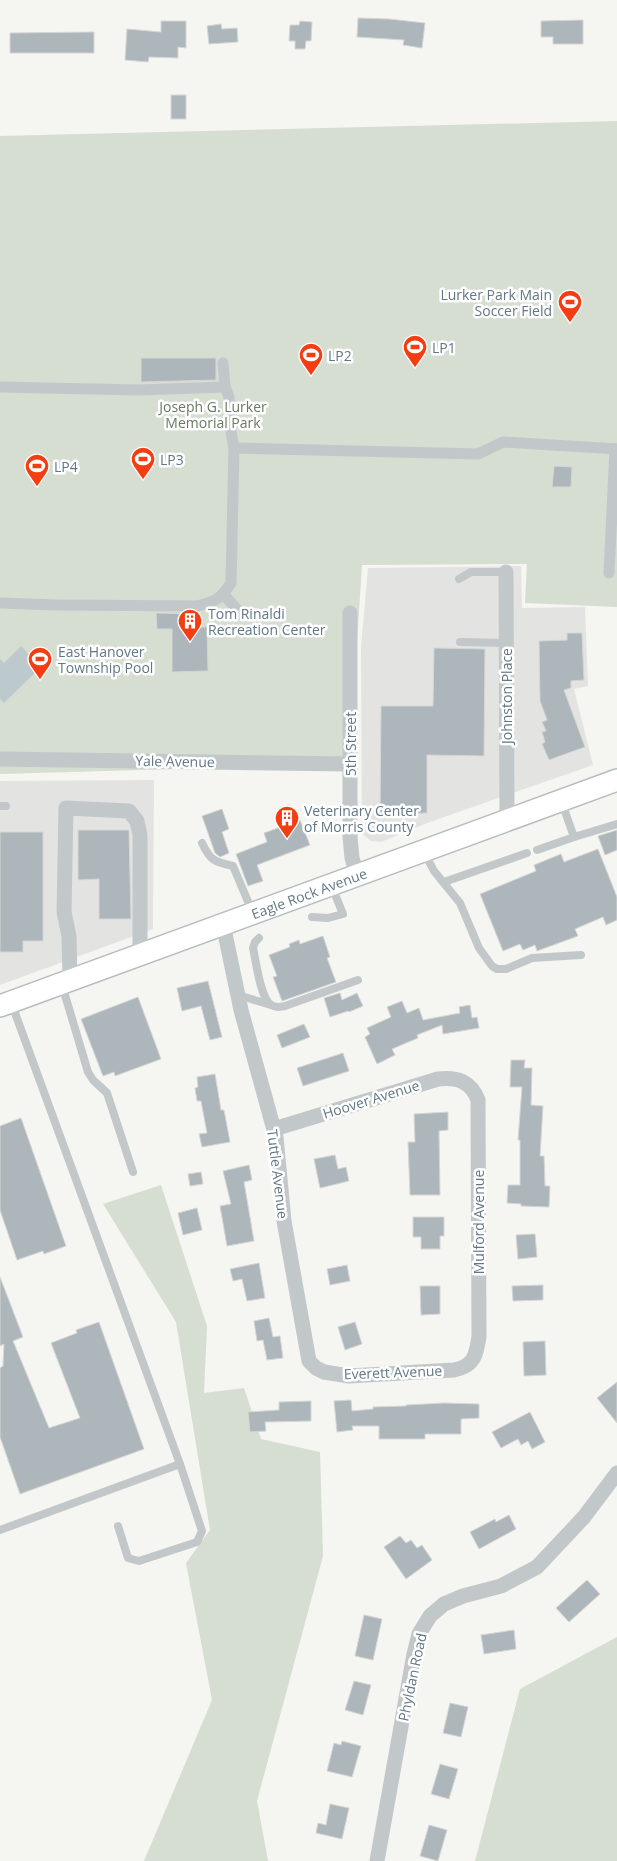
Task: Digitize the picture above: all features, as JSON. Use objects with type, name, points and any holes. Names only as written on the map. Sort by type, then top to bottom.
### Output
[{"type":"main road","name":"Eagle Rock Avenue","points":[[5,1004],[617,780]]},
{"type":"street","points":[[0,603],[197,606],[212,603],[224,595],[231,584],[234,448],[230,432],[229,397],[225,388],[223,362]]},
{"type":"street","points":[[0,387],[138,390],[225,388]]},
{"type":"street","points":[[234,448],[478,454],[503,442],[616,449],[609,573]]},
{"type":"street","name":"Johnston Place","points":[[506,572],[507,821]]},
{"type":"street","points":[[224,595],[242,615]]},
{"type":"street","name":"5th Street","points":[[350,613],[349,764],[352,858],[357,874]]},
{"type":"street","name":"Yale Avenue","points":[[0,760],[349,764]]},
{"type":"street","points":[[66,982],[69,936],[64,912],[66,808],[129,811],[137,821],[140,835],[140,955]]},
{"type":"street","name":"Tuttle Avenue","points":[[223,924],[251,1051],[276,1137],[284,1220],[309,1361],[313,1365]]},
{"type":"street","name":"Hoover Avenue","points":[[274,1129],[438,1079],[451,1078],[468,1084]]},
{"type":"street","name":"Mulford Avenue","points":[[468,1084],[478,1100],[479,1337],[476,1356],[472,1361]]},
{"type":"street","name":"Everett Avenue","points":[[313,1365],[324,1372],[348,1376],[454,1370],[463,1368],[472,1361]]},
{"type":"street","name":"Phyldan Road","points":[[377,1861],[414,1654],[419,1634],[430,1616],[444,1604],[463,1596],[501,1586],[537,1567],[584,1517],[617,1473]]},
{"type":"lane","points":[[459,578],[471,572],[506,572]]},
{"type":"lane","points":[[460,642],[506,642]]},
{"type":"lane","points":[[561,801],[574,836]]},
{"type":"lane","points":[[538,850],[574,836],[617,824]]},
{"type":"lane","points":[[202,843],[208,856],[214,861],[233,866],[253,913]]},
{"type":"lane","points":[[423,850],[434,871],[460,903],[479,948],[492,966],[497,969],[506,969],[532,958],[581,955]]},
{"type":"lane","points":[[444,882],[527,853]]},
{"type":"lane","points":[[312,917],[328,918],[342,914],[332,885]]},
{"type":"lane","points":[[259,938],[253,948],[265,998],[270,1005]]},
{"type":"lane","points":[[238,995],[277,1007],[285,1006],[358,980]]},
{"type":"lane","points":[[66,982],[88,1072],[107,1093],[133,1172]]},
{"type":"lane","points":[[5,1004],[180,1464],[202,1531],[198,1542],[138,1561],[128,1558],[118,1526]]},
{"type":"lane","points":[[0,1530],[180,1464]]},
{"type":"shaded area","points":[[521,566],[522,608],[585,607],[588,686],[574,689],[593,765],[430,822],[381,842],[371,841],[362,834],[361,647],[368,568]]},
{"type":"shaded area","points":[[21,646],[41,667],[4,703],[0,699],[0,659],[4,663]]},
{"type":"shaded area","points":[[154,780],[153,929],[0,985],[0,781]]},
{"type":"green space","name":"Joseph G. Lurker Memorial Park","points":[[617,121],[617,607],[525,603],[527,564],[362,565],[349,764],[0,774],[0,136]]},
{"type":"green space","points":[[161,1185],[207,1326],[204,1393],[244,1388],[261,1439],[320,1452],[323,1556],[257,1801],[268,1861],[144,1861],[212,1700],[186,1563],[210,1530],[176,1322],[103,1204]]},
{"type":"green space","points":[[617,1637],[617,1861],[475,1861],[520,1689]]},
{"type":"building","points":[[358,18],[425,23],[422,48],[403,45],[404,40],[357,37]]},
{"type":"building","points":[[583,20],[583,44],[553,44],[553,37],[541,37],[541,21]]},
{"type":"building","points":[[161,21],[186,21],[186,48],[178,47],[178,58],[149,57],[148,62],[125,60],[127,29],[161,32]]},
{"type":"building","points":[[300,21],[312,22],[311,41],[306,41],[305,49],[295,49],[295,41],[289,41],[290,25],[299,25]]},
{"type":"building","points":[[221,24],[222,29],[237,28],[238,42],[209,44],[207,26]]},
{"type":"building","points":[[94,32],[94,53],[10,53],[10,33]]},
{"type":"building","points":[[171,95],[186,95],[186,119],[171,119]]},
{"type":"building","points":[[141,358],[216,358],[216,380],[141,382]]},
{"type":"building","points":[[554,466],[572,467],[571,487],[552,487]]},
{"type":"building","name":"Tom Rinaldi Recreation Center","points":[[156,613],[196,614],[196,627],[207,627],[208,671],[172,672],[172,629],[157,629]]},
{"type":"building","points":[[567,633],[582,633],[584,680],[571,681],[571,688],[564,690],[585,747],[549,760],[542,744],[545,742],[542,732],[546,731],[542,722],[547,720],[540,701],[539,641],[567,640]]},
{"type":"building","points":[[434,648],[485,649],[484,756],[427,755],[427,813],[380,814],[381,706],[433,706]]},
{"type":"building","points":[[222,809],[229,829],[222,832],[229,853],[220,857],[215,853],[202,816]]},
{"type":"building","points":[[300,820],[310,845],[257,865],[263,881],[248,886],[236,854],[267,842],[264,833]]},
{"type":"building","points":[[78,830],[129,830],[131,919],[99,919],[99,879],[78,880]]},
{"type":"building","points":[[617,830],[617,850],[605,855],[598,836]]},
{"type":"building","points":[[0,832],[43,832],[43,941],[23,941],[23,952],[0,952]]},
{"type":"building","points":[[598,849],[617,897],[617,920],[606,925],[603,917],[575,929],[578,936],[537,951],[535,945],[523,950],[520,944],[503,951],[480,894],[536,871],[534,865],[561,854],[564,862]]},
{"type":"building","points":[[323,936],[330,957],[327,958],[336,982],[282,1001],[273,977],[277,976],[269,955],[290,947],[289,944],[299,940],[300,944]]},
{"type":"building","points":[[208,981],[222,1037],[210,1040],[201,1006],[182,1011],[177,988]]},
{"type":"building","points":[[340,993],[342,1000],[357,993],[363,1006],[330,1017],[324,998]]},
{"type":"building","points":[[138,997],[161,1059],[115,1076],[114,1072],[103,1076],[81,1019]]},
{"type":"building","points":[[402,1001],[407,1013],[419,1008],[423,1020],[460,1013],[459,1007],[470,1005],[472,1018],[477,1017],[479,1028],[443,1034],[442,1025],[417,1035],[418,1038],[392,1049],[395,1055],[377,1064],[365,1037],[370,1034],[367,1028],[391,1017],[387,1007]]},
{"type":"building","points":[[304,1024],[310,1037],[282,1048],[277,1035]]},
{"type":"building","points":[[343,1053],[349,1071],[303,1086],[297,1068]]},
{"type":"building","points":[[511,1060],[525,1060],[524,1068],[532,1068],[531,1105],[543,1106],[540,1156],[544,1156],[545,1186],[550,1186],[549,1207],[521,1206],[521,1204],[507,1203],[508,1185],[520,1185],[520,1140],[518,1140],[522,1087],[510,1087]]},
{"type":"building","points":[[215,1074],[221,1110],[224,1110],[230,1142],[202,1147],[199,1134],[207,1133],[201,1101],[197,1101],[195,1088],[198,1087],[197,1077]]},
{"type":"building","points":[[448,1112],[448,1130],[439,1131],[440,1195],[410,1195],[408,1142],[415,1142],[414,1114]]},
{"type":"building","points":[[21,1118],[66,1246],[44,1254],[43,1251],[17,1260],[0,1210],[0,1126]]},
{"type":"building","points":[[335,1155],[338,1169],[346,1167],[349,1181],[320,1188],[314,1159]]},
{"type":"building","points":[[249,1165],[252,1180],[244,1182],[254,1241],[227,1246],[220,1206],[231,1204],[223,1171]]},
{"type":"building","points":[[201,1172],[203,1184],[190,1186],[188,1174]]},
{"type":"building","points":[[197,1208],[202,1230],[183,1235],[178,1213]]},
{"type":"building","points":[[413,1217],[444,1217],[444,1236],[440,1236],[440,1249],[421,1249],[421,1237],[413,1237]]},
{"type":"building","points":[[535,1234],[537,1257],[518,1259],[516,1235]]},
{"type":"building","points":[[259,1263],[265,1298],[247,1301],[242,1279],[233,1281],[230,1269]]},
{"type":"building","points":[[347,1265],[350,1281],[330,1285],[327,1269]]},
{"type":"building","points":[[0,1277],[23,1337],[13,1341],[49,1428],[80,1418],[51,1343],[77,1333],[76,1330],[99,1322],[144,1449],[20,1494],[0,1437],[0,1368],[3,1366],[4,1344],[0,1346]]},
{"type":"building","points":[[543,1285],[543,1300],[513,1301],[512,1286]]},
{"type":"building","points":[[420,1286],[440,1286],[440,1314],[421,1315]]},
{"type":"building","points":[[269,1318],[273,1337],[280,1336],[283,1358],[267,1360],[263,1340],[257,1341],[254,1321]]},
{"type":"building","points":[[355,1322],[362,1344],[345,1350],[338,1327]]},
{"type":"building","points":[[545,1341],[546,1375],[524,1376],[523,1342]]},
{"type":"building","points":[[617,1382],[617,1423],[597,1398]]},
{"type":"building","points":[[351,1400],[352,1411],[373,1409],[373,1407],[406,1405],[479,1404],[479,1418],[461,1419],[461,1434],[425,1434],[425,1439],[379,1439],[379,1426],[352,1426],[353,1430],[337,1432],[334,1401]]},
{"type":"building","points":[[311,1401],[311,1421],[265,1422],[266,1431],[250,1432],[248,1412],[279,1410],[279,1402]]},
{"type":"building","points":[[530,1412],[545,1442],[532,1449],[528,1441],[521,1445],[518,1439],[501,1448],[492,1432]]},
{"type":"building","points":[[509,1515],[516,1529],[479,1549],[470,1532],[495,1519],[496,1522]]},
{"type":"building","points":[[400,1536],[406,1543],[411,1540],[417,1548],[422,1545],[432,1560],[406,1579],[384,1547]]},
{"type":"building","points":[[587,1580],[600,1594],[569,1622],[556,1608]]},
{"type":"building","points":[[364,1615],[382,1619],[373,1660],[355,1656]]},
{"type":"building","points":[[514,1630],[516,1649],[484,1654],[481,1635]]},
{"type":"building","points":[[354,1681],[371,1685],[363,1715],[345,1710]]},
{"type":"building","points":[[450,1703],[468,1707],[461,1737],[443,1733]]},
{"type":"building","points":[[342,1741],[361,1746],[352,1777],[327,1771],[334,1743],[341,1745]]},
{"type":"building","points":[[440,1764],[458,1769],[449,1799],[431,1794]]},
{"type":"building","points":[[330,1804],[349,1808],[342,1839],[316,1833],[318,1823],[326,1825]]},
{"type":"building","points":[[429,1825],[447,1830],[438,1861],[420,1856]]},
{"type":"place","name":"Lurker Park Main Soccer Field","points":[[570,323]]},
{"type":"place","name":"LP1","points":[[415,368]]},
{"type":"place","name":"LP2","points":[[311,376]]},
{"type":"place","name":"LP3","points":[[143,480]]},
{"type":"place","name":"LP4","points":[[37,487]]},
{"type":"place","name":"Tom Rinaldi Recreation Center","points":[[190,642]]},
{"type":"place","name":"East Hanover Township Pool","points":[[40,680]]},
{"type":"place","name":"Veterinary Center of Morris County","points":[[287,839]]}]
